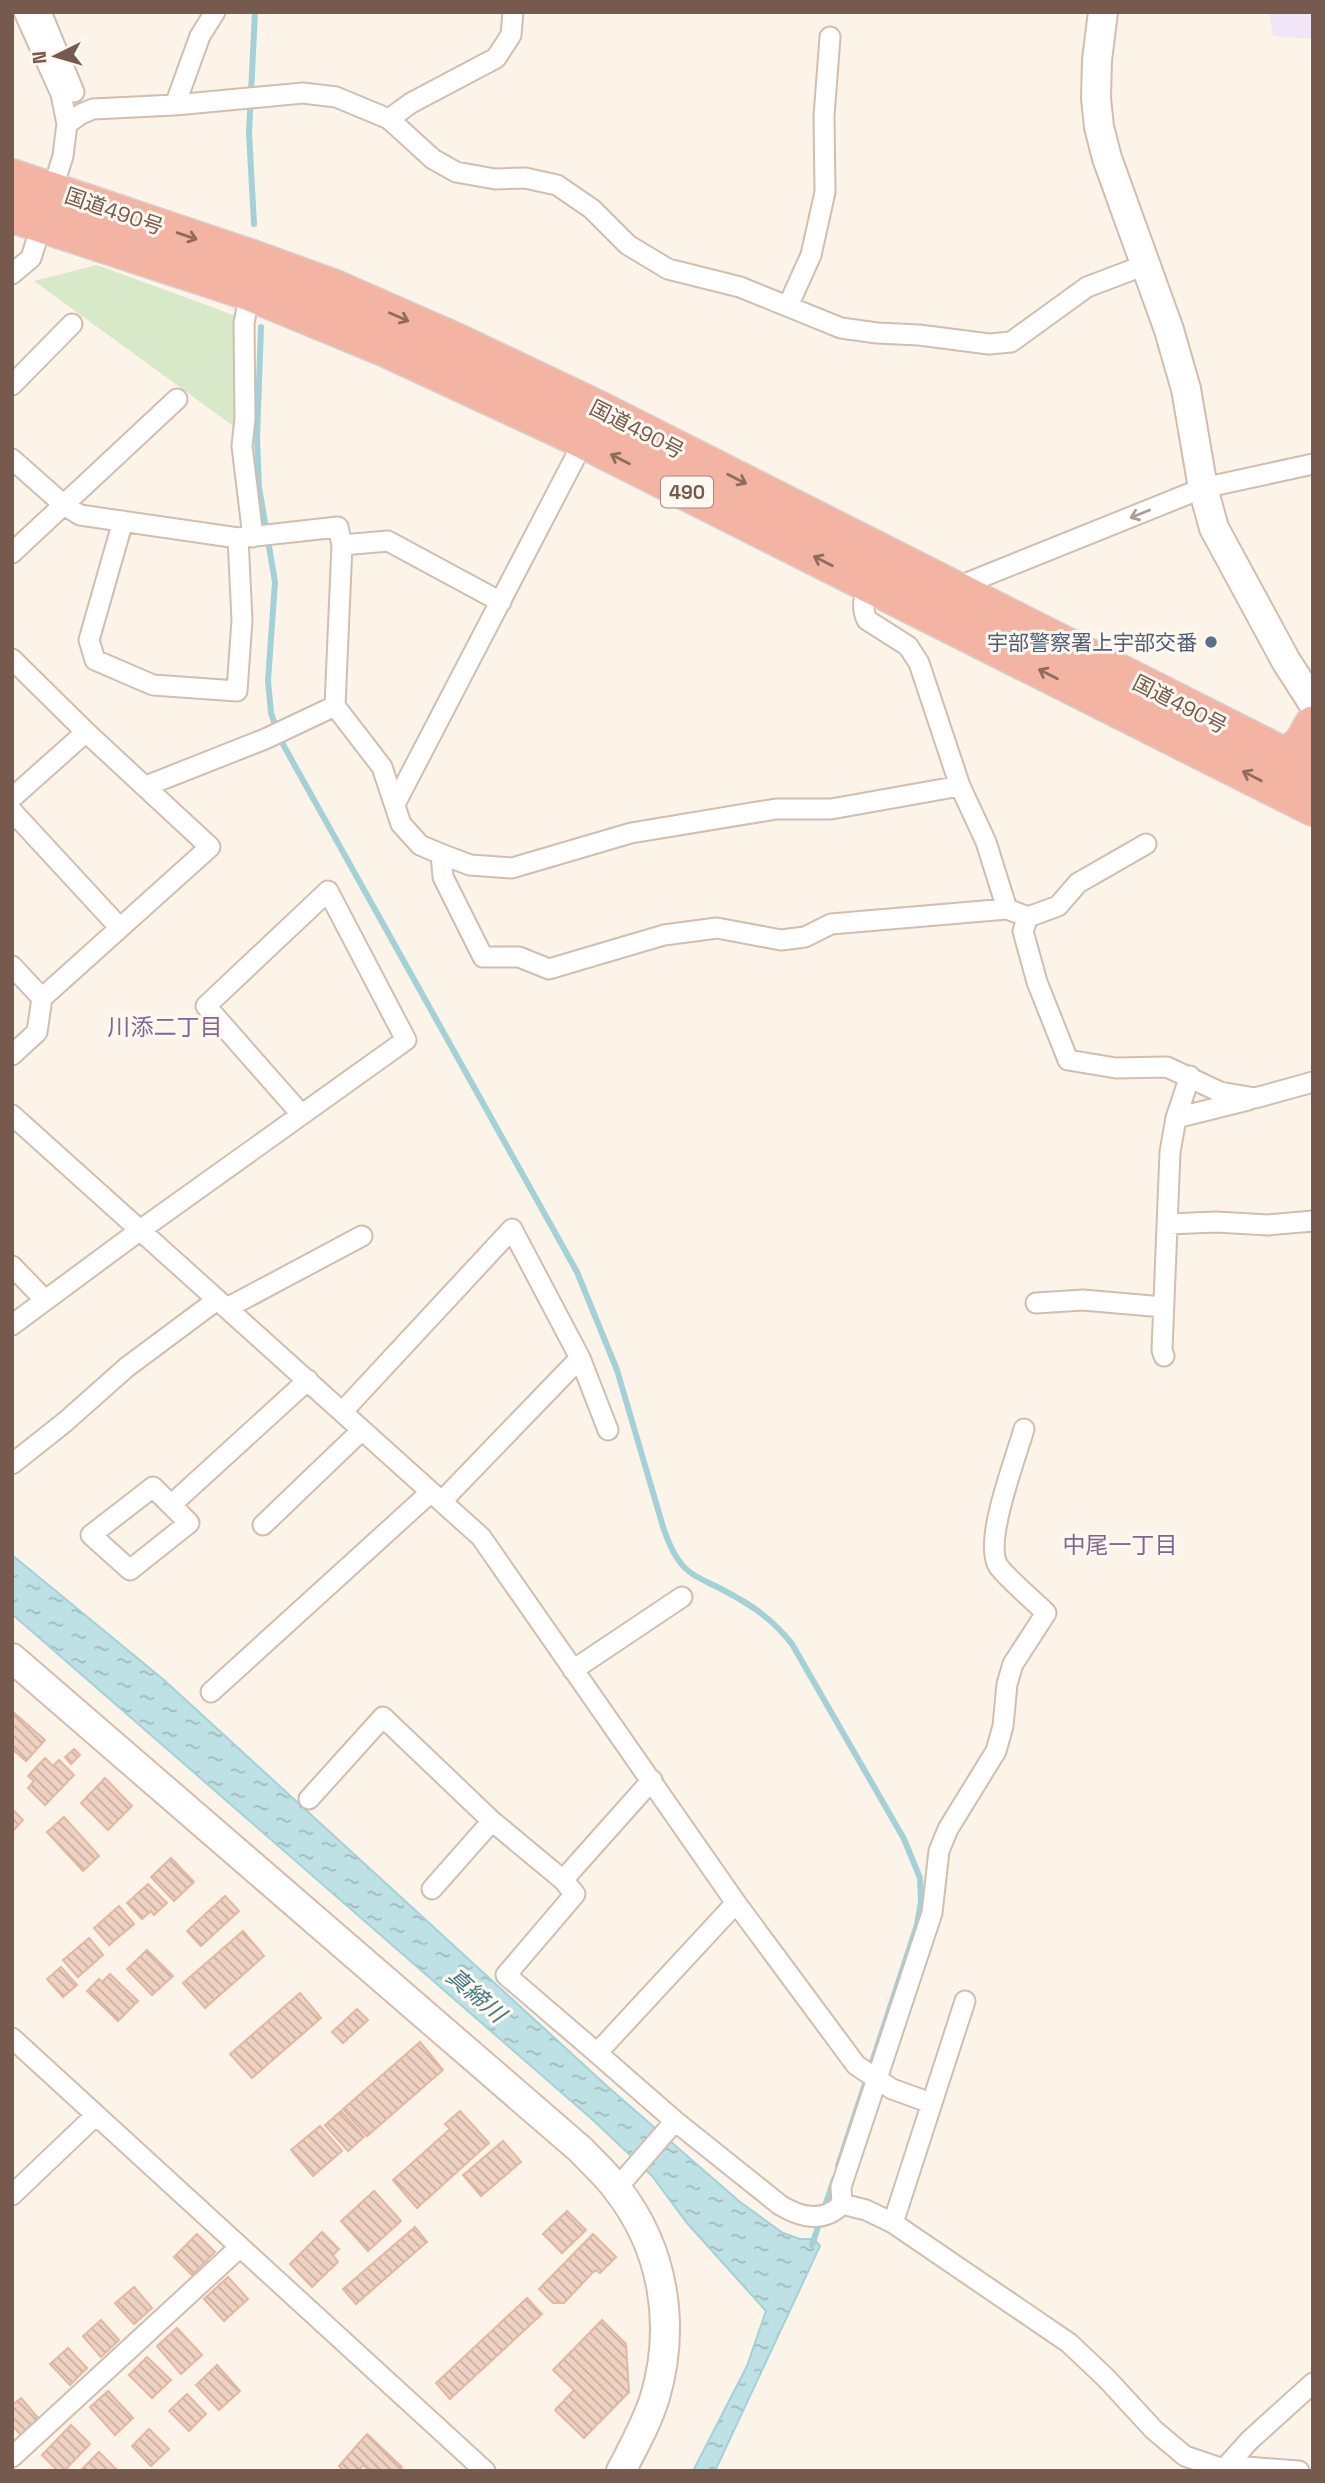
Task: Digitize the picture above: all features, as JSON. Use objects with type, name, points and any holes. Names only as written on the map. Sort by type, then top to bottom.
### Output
[{"type":"highway","name":"国道490号","points":[[12,178],[36,209],[388,349],[592,425]]},
{"type":"highway","name":"国道490号","points":[[36,209],[333,288],[456,342],[592,425],[874,567],[1313,807]]},
{"type":"highway","name":"国道490号","points":[[874,567],[951,589],[1299,764]]},
{"type":"highway","points":[[1299,764],[1303,743],[1313,724]]},
{"type":"street","points":[[24,12],[61,94],[67,124]]},
{"type":"street","points":[[12,274],[31,258],[36,209],[63,156],[67,124],[73,111],[74,94],[41,12]]},
{"type":"street","points":[[176,105],[200,36],[215,12]]},
{"type":"street","points":[[388,119],[411,103],[496,58],[511,36],[513,12]]},
{"type":"street","points":[[1103,12],[1097,60],[1096,97],[1099,127],[1107,158],[1169,330],[1186,389],[1203,488],[1214,528],[1286,661],[1313,703]]},
{"type":"street","points":[[788,306],[811,255],[825,192],[824,116],[830,37]]},
{"type":"street","points":[[67,124],[93,109],[176,105],[303,93],[336,97],[388,119],[433,159],[456,172],[495,178],[525,178],[557,185],[592,209],[628,245],[668,269],[740,287],[841,328],[877,333],[919,335],[989,344],[1011,342],[1087,287],[1145,265]]},
{"type":"street","points":[[123,521],[89,640],[95,660],[153,685],[237,691],[245,537],[242,446],[245,418],[244,323],[250,292]]},
{"type":"street","points":[[12,385],[72,324]]},
{"type":"street","points":[[12,553],[177,399]]},
{"type":"street","points":[[395,804],[592,425]]},
{"type":"street","points":[[12,459],[64,505],[80,515],[245,537],[338,527],[342,545],[335,706],[382,767],[401,824],[420,845],[441,854],[470,864],[512,868],[631,833],[776,809],[831,809],[960,786]]},
{"type":"street","points":[[951,589],[1203,488],[1313,464]]},
{"type":"street","points":[[342,545],[388,541],[501,603]]},
{"type":"street","points":[[874,567],[863,614],[867,620],[901,641],[919,663],[960,786],[986,842],[1007,909]]},
{"type":"street","points":[[12,659],[210,847],[42,998],[37,1032],[12,1055]]},
{"type":"street","points":[[146,786],[265,739],[335,706]]},
{"type":"street","points":[[12,798],[86,732]]},
{"type":"street","points":[[12,811],[120,928]]},
{"type":"street","points":[[441,854],[443,877],[483,957],[519,957],[549,970],[664,935],[717,928],[781,940],[805,937],[831,925],[1007,909],[1028,917],[1058,906],[1077,883],[1146,844]]},
{"type":"street","points":[[12,1325],[139,1230],[406,1040],[328,891],[206,1006],[301,1114]]},
{"type":"street","points":[[1028,917],[1023,931],[1037,982],[1068,1060],[1116,1068],[1167,1067],[1220,1092],[1255,1098]]},
{"type":"street","points":[[12,966],[42,998]]},
{"type":"street","points":[[1164,1356],[1163,1307],[1170,1152],[1176,1118],[1189,1076]]},
{"type":"street","points":[[1176,1118],[1313,1082]]},
{"type":"street","points":[[12,1115],[481,1537],[736,1903],[856,2064],[892,2089],[932,2103]]},
{"type":"street","points":[[1168,1224],[1216,1222],[1268,1225],[1313,1221]]},
{"type":"street","points":[[343,1411],[512,1229],[580,1358],[608,1430]]},
{"type":"street","points":[[13,1460],[65,1422],[127,1367],[222,1304],[362,1236]]},
{"type":"street","points":[[12,1266],[45,1300]]},
{"type":"street","points":[[1037,1303],[1083,1300],[1163,1307]]},
{"type":"street","points":[[211,1692],[437,1496],[580,1358]]},
{"type":"street","points":[[172,1505],[308,1380]]},
{"type":"street","points":[[838,2208],[841,2187],[932,1913],[939,1851],[948,1829],[996,1751],[1013,1664],[1046,1614],[998,1566],[993,1548],[998,1515],[1024,1429]]},
{"type":"street","points":[[263,1525],[361,1430]]},
{"type":"street","points":[[153,1487],[172,1505],[189,1523],[130,1570],[91,1535],[153,1487]]},
{"type":"street","points":[[573,1670],[682,1597]]},
{"type":"street","points":[[12,1658],[581,2150],[624,2180],[636,2217],[651,2247],[660,2278],[666,2316],[665,2353],[654,2399],[621,2471]]},
{"type":"street","points":[[309,1798],[383,1717],[492,1821],[563,1880],[575,1894],[506,1975],[597,2053],[673,2124],[797,2216],[812,2217],[838,2208],[866,2210],[893,2223],[1069,2343],[1154,2430],[1185,2456],[1223,2470],[1247,2467],[1299,2471]]},
{"type":"street","points":[[563,1880],[652,1780]]},
{"type":"street","points":[[432,1889],[492,1821]]},
{"type":"street","points":[[597,2053],[736,1903]]},
{"type":"street","points":[[893,2223],[965,2001]]},
{"type":"street","points":[[12,2038],[485,2471]]},
{"type":"street","points":[[12,2195],[95,2116]]},
{"type":"street","points":[[624,2180],[673,2124]]},
{"type":"street","points":[[12,2457],[239,2248]]},
{"type":"street","points":[[1223,2470],[1250,2440],[1313,2383]]},
{"type":"shaded area","points":[[1269,12],[1313,12],[1313,39],[1273,36]]},
{"type":"green space","points":[[97,265],[239,317],[236,428],[34,281]]},
{"type":"water","name":"真締川","points":[[12,1555],[164,1680],[608,2087],[740,2202],[783,2233],[800,2239],[814,2239],[820,2246],[715,2471],[693,2471],[747,2366],[766,2311],[687,2223],[652,2176],[593,2120],[12,1614]]},
{"type":"building","points":[[12,1711],[45,1740],[26,1761],[12,1749]]},
{"type":"building","points":[[74,1749],[80,1755],[71,1764],[65,1757]]},
{"type":"building","points":[[45,1758],[53,1766],[59,1760],[74,1775],[45,1805],[28,1788],[34,1781],[28,1776]]},
{"type":"building","points":[[105,1778],[132,1806],[108,1830],[81,1803]]},
{"type":"building","points":[[12,1809],[23,1820],[12,1832]]},
{"type":"building","points":[[64,1817],[99,1856],[83,1871],[47,1832]]},
{"type":"building","points":[[171,1858],[194,1882],[174,1901],[151,1877]]},
{"type":"building","points":[[148,1884],[167,1903],[154,1915],[151,1911],[142,1919],[127,1903]]},
{"type":"building","points":[[225,1896],[239,1911],[201,1946],[187,1931]]},
{"type":"building","points":[[119,1906],[134,1924],[109,1945],[94,1928]]},
{"type":"building","points":[[243,1931],[264,1956],[205,2008],[183,1983]]},
{"type":"building","points":[[89,1938],[103,1955],[78,1977],[63,1960]]},
{"type":"building","points":[[147,1950],[173,1976],[152,1995],[127,1969]]},
{"type":"building","points":[[61,1967],[77,1985],[63,1997],[47,1979]]},
{"type":"building","points":[[110,1974],[138,2001],[118,2021],[87,1991],[99,1979],[102,1982]]},
{"type":"building","points":[[300,1993],[321,2018],[252,2078],[230,2054]]},
{"type":"building","points":[[357,2009],[368,2020],[343,2043],[332,2032]]},
{"type":"building","points":[[420,2042],[443,2070],[367,2136],[343,2109]]},
{"type":"building","points":[[341,2111],[364,2137],[348,2151],[325,2125]]},
{"type":"building","points":[[460,2111],[489,2143],[417,2208],[393,2180],[450,2129],[445,2124]]},
{"type":"building","points":[[320,2126],[342,2151],[313,2176],[291,2150]]},
{"type":"building","points":[[503,2141],[521,2162],[481,2196],[463,2175]]},
{"type":"building","points":[[374,2191],[401,2221],[368,2251],[341,2221]]},
{"type":"building","points":[[567,2211],[586,2230],[562,2253],[543,2234]]},
{"type":"building","points":[[415,2227],[427,2242],[356,2304],[343,2289]]},
{"type":"building","points":[[322,2232],[339,2249],[333,2255],[338,2262],[312,2287],[290,2264]]},
{"type":"building","points":[[197,2234],[215,2252],[192,2275],[174,2257]]},
{"type":"building","points":[[593,2234],[616,2257],[600,2273],[595,2270],[564,2303],[553,2303],[539,2289]]},
{"type":"building","points":[[228,2277],[248,2299],[224,2321],[204,2299]]},
{"type":"building","points":[[134,2287],[152,2308],[134,2324],[115,2303]]},
{"type":"building","points":[[527,2298],[542,2314],[450,2399],[436,2383]]},
{"type":"building","points":[[101,2320],[119,2340],[101,2357],[83,2336]]},
{"type":"building","points":[[602,2320],[626,2344],[629,2392],[584,2438],[555,2410],[574,2390],[553,2370]]},
{"type":"building","points":[[177,2328],[202,2355],[181,2374],[157,2346]]},
{"type":"building","points":[[68,2348],[87,2368],[70,2385],[50,2364]]},
{"type":"building","points":[[147,2357],[171,2380],[152,2398],[129,2375]]},
{"type":"building","points":[[217,2365],[240,2391],[219,2410],[196,2385]]},
{"type":"building","points":[[108,2391],[133,2418],[115,2435],[90,2407]]},
{"type":"building","points":[[187,2394],[206,2414],[189,2431],[169,2411]]},
{"type":"building","points":[[21,2398],[39,2419],[21,2435],[12,2425],[12,2405]]},
{"type":"building","points":[[71,2425],[90,2444],[64,2471],[58,2471],[42,2455]]},
{"type":"building","points":[[149,2429],[169,2449],[151,2466],[132,2446]]},
{"type":"building","points":[[367,2434],[402,2467],[399,2471],[370,2471],[363,2465],[358,2471],[344,2471],[339,2466]]},
{"type":"building","points":[[99,2452],[118,2471],[80,2471]]},
{"type":"waterway","points":[[254,224],[249,133],[255,12]]},
{"type":"waterway","points":[[261,327],[257,438],[259,487],[275,582],[268,681],[271,713],[280,739],[577,1272],[617,1370],[664,1530],[675,1555],[693,1575],[760,1613],[792,1644],[904,1839],[920,1878],[921,1901],[917,1925],[838,2166]]},
{"type":"waterway","points":[[812,2245],[834,2179]]},
{"type":"place","name":"宇部警察署上宇部交番","points":[[1211,642]]},
{"type":"district","name":"川添二丁目","points":[[165,1027]]},
{"type":"district","name":"中尾一丁目","points":[[1120,1545]]}]
